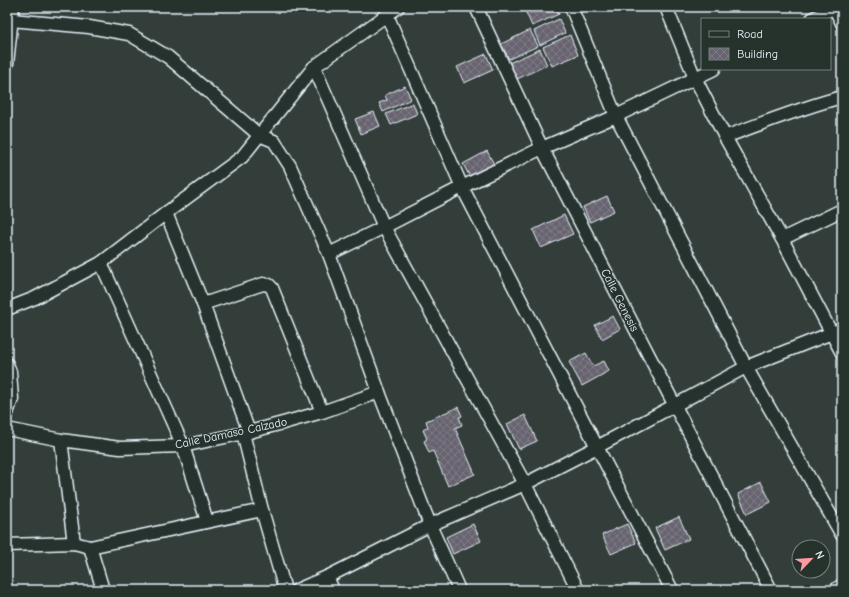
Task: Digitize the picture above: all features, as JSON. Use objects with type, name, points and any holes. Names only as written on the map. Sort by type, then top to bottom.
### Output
[{"type":"street","points":[[7,64],[13,7]]},
{"type":"street","points":[[7,309],[35,298],[101,263],[242,156],[314,67],[398,7]]},
{"type":"street","name":"Calle Genesis","points":[[476,7],[542,148],[771,590]]},
{"type":"street","points":[[571,7],[616,116],[746,367],[842,535]]},
{"type":"street","points":[[666,7],[695,78],[725,137],[782,239],[837,331],[842,352]]},
{"type":"street","points":[[814,18],[835,7],[842,23]]},
{"type":"street","points":[[386,15],[462,186],[672,590]]},
{"type":"street","points":[[11,20],[89,27],[129,34],[168,57],[259,135],[274,141],[290,166],[329,254],[379,392],[430,525],[459,590]]},
{"type":"street","points":[[314,67],[384,228],[525,484],[578,590]]},
{"type":"street","points":[[329,254],[384,228],[462,186],[542,148],[616,116],[712,70]]},
{"type":"street","points":[[725,137],[794,112],[842,97]]},
{"type":"street","points":[[782,239],[842,210]]},
{"type":"street","points":[[166,213],[202,304],[246,432],[262,510],[284,590]]},
{"type":"street","points":[[101,263],[183,446],[207,521]]},
{"type":"street","points":[[202,304],[263,284],[269,285],[272,288],[322,412]]},
{"type":"street","points":[[297,590],[327,577],[430,525],[525,484],[597,448],[746,367],[837,331]]},
{"type":"street","points":[[7,364],[10,372],[12,399],[7,413]]},
{"type":"street","name":"Calle Damaso Calzado","points":[[7,429],[61,440],[120,448],[183,446],[246,432],[322,412],[379,392]]},
{"type":"street","points":[[61,440],[74,543]]},
{"type":"street","points":[[7,545],[74,543],[90,547],[262,510]]},
{"type":"street","points":[[90,547],[103,590]]},
{"type":"street","points":[[327,577],[333,590]]},
{"type":"street","points":[[835,590],[842,586]]},
{"type":"building","points":[[556,7],[559,14],[532,26],[524,8]]},
{"type":"building","points":[[559,19],[565,33],[540,45],[534,31]]},
{"type":"building","points":[[530,30],[538,46],[509,59],[501,44]]},
{"type":"building","points":[[570,35],[578,55],[552,66],[543,47]]},
{"type":"building","points":[[540,49],[547,65],[517,79],[509,63]]},
{"type":"building","points":[[486,54],[493,70],[464,83],[457,67]]},
{"type":"building","points":[[405,86],[411,99],[383,112],[379,103],[387,100],[385,95]]},
{"type":"building","points":[[413,103],[417,114],[391,125],[386,114]]},
{"type":"building","points":[[374,112],[380,126],[361,134],[355,119]]},
{"type":"building","points":[[487,151],[495,166],[471,179],[463,164]]},
{"type":"building","points":[[607,196],[614,211],[590,222],[583,207]]},
{"type":"building","points":[[564,215],[573,234],[541,248],[533,230]]},
{"type":"building","points":[[613,316],[620,329],[602,339],[595,325]]},
{"type":"building","points":[[586,353],[593,366],[604,361],[609,371],[582,386],[569,362]]},
{"type":"building","points":[[458,407],[462,416],[459,417],[462,425],[455,428],[475,474],[448,486],[433,451],[429,453],[424,441],[427,439],[423,430],[428,427],[426,421]]},
{"type":"building","points":[[525,415],[537,441],[519,449],[507,424]]},
{"type":"building","points":[[761,482],[771,502],[747,514],[738,494]]},
{"type":"building","points":[[679,517],[689,539],[665,550],[655,528]]},
{"type":"building","points":[[473,524],[481,541],[453,554],[446,537]]},
{"type":"building","points":[[627,524],[636,543],[611,554],[602,535]]}]
